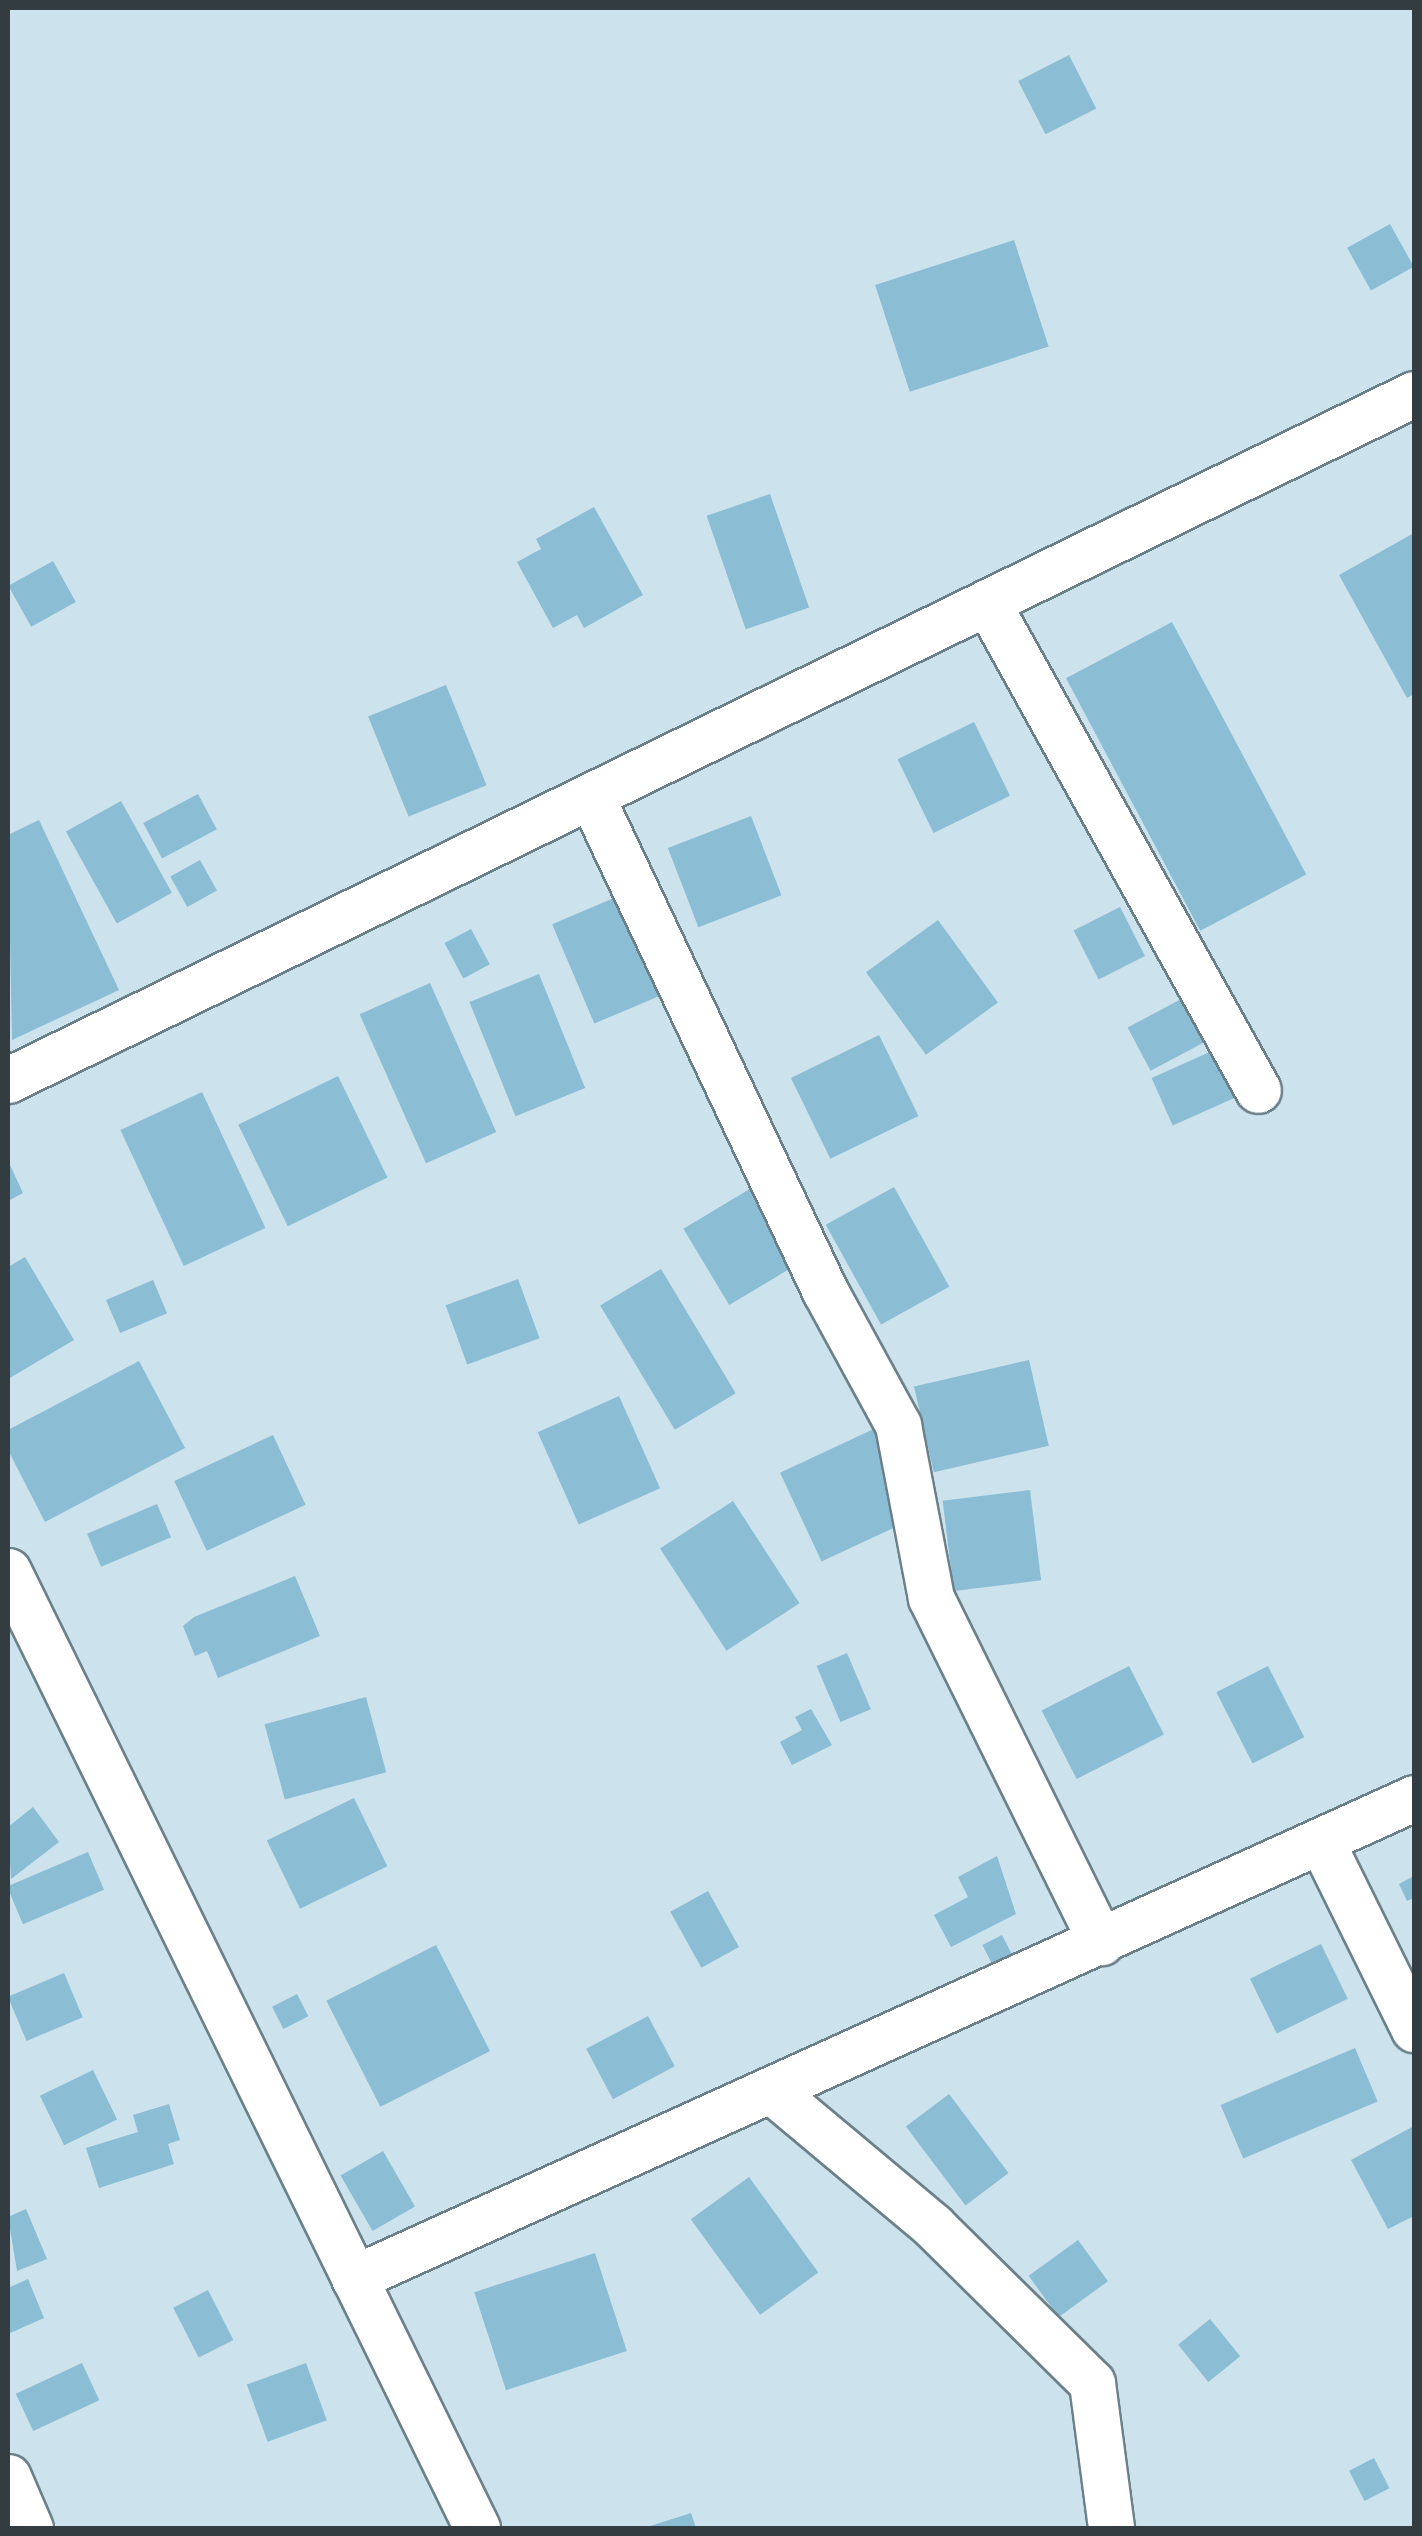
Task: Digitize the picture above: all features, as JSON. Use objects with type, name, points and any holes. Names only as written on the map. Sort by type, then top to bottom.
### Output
[{"type":"street","points":[[8,1080],[1414,394]]},
{"type":"street","points":[[987,602],[1258,1090]]},
{"type":"street","points":[[591,796],[824,1291],[898,1426],[932,1598],[1101,1942]]},
{"type":"street","points":[[8,1571],[476,2528]]},
{"type":"street","points":[[354,2278],[1414,1798]]},
{"type":"street","points":[[1322,1841],[1414,2029]]},
{"type":"street","points":[[772,2092],[933,2226],[1092,2383],[1110,2528]]},
{"type":"street","points":[[8,2478],[30,2528]]},
{"type":"building","points":[[1069,55],[1096,108],[1045,134],[1018,81]]},
{"type":"building","points":[[1390,224],[1414,267],[1371,291],[1347,248]]},
{"type":"building","points":[[1014,240],[1049,347],[910,392],[875,285]]},
{"type":"building","points":[[770,494],[809,607],[746,629],[707,516]]},
{"type":"building","points":[[594,507],[643,595],[584,628],[577,615],[553,628],[517,562],[541,549],[536,539]]},
{"type":"building","points":[[1414,533],[1414,694],[1407,698],[1339,575]]},
{"type":"building","points":[[53,561],[76,602],[31,627],[8,586]]},
{"type":"building","points":[[1172,622],[1306,875],[1200,931],[1066,678]]},
{"type":"building","points":[[446,685],[486,785],[409,817],[368,716]]},
{"type":"building","points":[[974,722],[1010,796],[934,833],[898,759]]},
{"type":"building","points":[[198,794],[217,829],[162,858],[143,823]]},
{"type":"building","points":[[121,801],[172,893],[117,923],[66,832]]},
{"type":"building","points":[[751,816],[781,895],[698,927],[668,848]]},
{"type":"building","points":[[39,820],[119,990],[12,1040],[8,835]]},
{"type":"building","points":[[200,860],[217,891],[187,907],[170,876]]},
{"type":"building","points":[[635,889],[677,988],[594,1024],[552,924]]},
{"type":"building","points":[[1120,907],[1145,956],[1099,980],[1074,931]]},
{"type":"building","points":[[938,920],[998,1003],[926,1055],[866,972]]},
{"type":"building","points":[[471,929],[490,964],[463,978],[445,943]]},
{"type":"building","points":[[539,974],[585,1088],[516,1116],[469,1002]]},
{"type":"building","points":[[430,983],[496,1132],[426,1163],[360,1014]]},
{"type":"building","points":[[1185,997],[1208,1040],[1151,1071],[1128,1028]]},
{"type":"building","points":[[879,1035],[918,1116],[830,1159],[791,1078]]},
{"type":"building","points":[[1221,1047],[1242,1095],[1173,1125],[1152,1078]]},
{"type":"building","points":[[338,1076],[388,1178],[288,1226],[238,1125]]},
{"type":"building","points":[[202,1092],[265,1228],[184,1266],[120,1130]]},
{"type":"building","points":[[8,1161],[23,1193],[8,1201]]},
{"type":"building","points":[[758,1184],[804,1260],[729,1305],[683,1229]]},
{"type":"building","points":[[894,1187],[949,1287],[881,1325],[826,1225]]},
{"type":"building","points":[[25,1257],[74,1340],[8,1379],[8,1267]]},
{"type":"building","points":[[661,1269],[736,1393],[675,1430],[600,1306]]},
{"type":"building","points":[[518,1279],[540,1338],[467,1365],[446,1305]]},
{"type":"building","points":[[153,1280],[167,1313],[120,1333],[106,1300]]},
{"type":"building","points":[[1029,1360],[1049,1446],[934,1472],[914,1387]]},
{"type":"building","points":[[139,1361],[185,1448],[45,1522],[8,1450],[8,1430]]},
{"type":"building","points":[[619,1396],[660,1488],[579,1524],[538,1432]]},
{"type":"building","points":[[878,1427],[919,1516],[822,1561],[780,1473]]},
{"type":"building","points":[[273,1435],[306,1505],[207,1551],[174,1481]]},
{"type":"building","points":[[1030,1490],[1041,1580],[954,1591],[943,1501]]},
{"type":"building","points":[[733,1501],[799,1603],[726,1651],[660,1548]]},
{"type":"building","points":[[157,1504],[171,1537],[101,1567],[87,1534]]},
{"type":"building","points":[[295,1576],[320,1636],[218,1678],[207,1651],[195,1656],[183,1626],[194,1617]]},
{"type":"building","points":[[847,1653],[871,1709],[840,1722],[817,1666]]},
{"type":"building","points":[[1129,1666],[1164,1735],[1077,1779],[1042,1710]]},
{"type":"building","points":[[1268,1666],[1304,1737],[1253,1764],[1216,1692]]},
{"type":"building","points":[[366,1697],[386,1772],[285,1800],[265,1724]]},
{"type":"building","points":[[811,1709],[832,1745],[792,1765],[780,1742],[802,1730],[795,1717]]},
{"type":"building","points":[[354,1798],[387,1866],[300,1909],[267,1841]]},
{"type":"building","points":[[33,1807],[59,1842],[11,1879],[8,1827]]},
{"type":"building","points":[[88,1852],[104,1890],[23,1924],[8,1886]]},
{"type":"building","points":[[997,1856],[1016,1914],[951,1947],[934,1915],[968,1897],[958,1877]]},
{"type":"building","points":[[1414,1876],[1414,1898],[1407,1901],[1399,1884]]},
{"type":"building","points":[[708,1891],[739,1947],[701,1968],[670,1912]]},
{"type":"building","points":[[1002,1935],[1012,1955],[992,1965],[982,1945]]},
{"type":"building","points":[[1321,1944],[1348,1999],[1277,2033],[1250,1979]]},
{"type":"building","points":[[436,1945],[490,2051],[380,2107],[326,2001]]},
{"type":"building","points":[[64,1973],[83,2017],[27,2041],[8,1997]]},
{"type":"building","points":[[297,1994],[308,2016],[283,2029],[272,2007]]},
{"type":"building","points":[[648,2016],[675,2066],[613,2099],[586,2049]]},
{"type":"building","points":[[1355,2048],[1378,2101],[1243,2158],[1221,2105]]},
{"type":"building","points":[[93,2070],[117,2119],[64,2145],[40,2096]]},
{"type":"building","points":[[949,2094],[1009,2173],[965,2206],[906,2126]]},
{"type":"building","points":[[169,2104],[180,2140],[168,2144],[174,2164],[99,2188],[86,2148],[138,2132],[133,2115]]},
{"type":"building","points":[[1412,2127],[1414,2216],[1388,2229],[1351,2160]]},
{"type":"building","points":[[383,2151],[415,2206],[373,2231],[341,2176]]},
{"type":"building","points":[[749,2177],[818,2272],[760,2315],[691,2219]]},
{"type":"building","points":[[26,2209],[47,2259],[17,2271],[8,2217]]},
{"type":"building","points":[[1078,2240],[1108,2281],[1059,2317],[1029,2276]]},
{"type":"building","points":[[595,2253],[627,2351],[506,2390],[474,2292]]},
{"type":"building","points":[[28,2279],[44,2318],[8,2334],[8,2288]]},
{"type":"building","points":[[208,2290],[233,2340],[199,2358],[173,2308]]},
{"type":"building","points":[[1210,2319],[1240,2356],[1208,2382],[1178,2345]]},
{"type":"building","points":[[82,2363],[99,2400],[33,2431],[16,2394]]},
{"type":"building","points":[[306,2363],[327,2420],[268,2442],[247,2385]]},
{"type":"building","points":[[1374,2458],[1389,2488],[1364,2501],[1349,2471]]},
{"type":"building","points":[[691,2513],[696,2528],[644,2528]]}]
